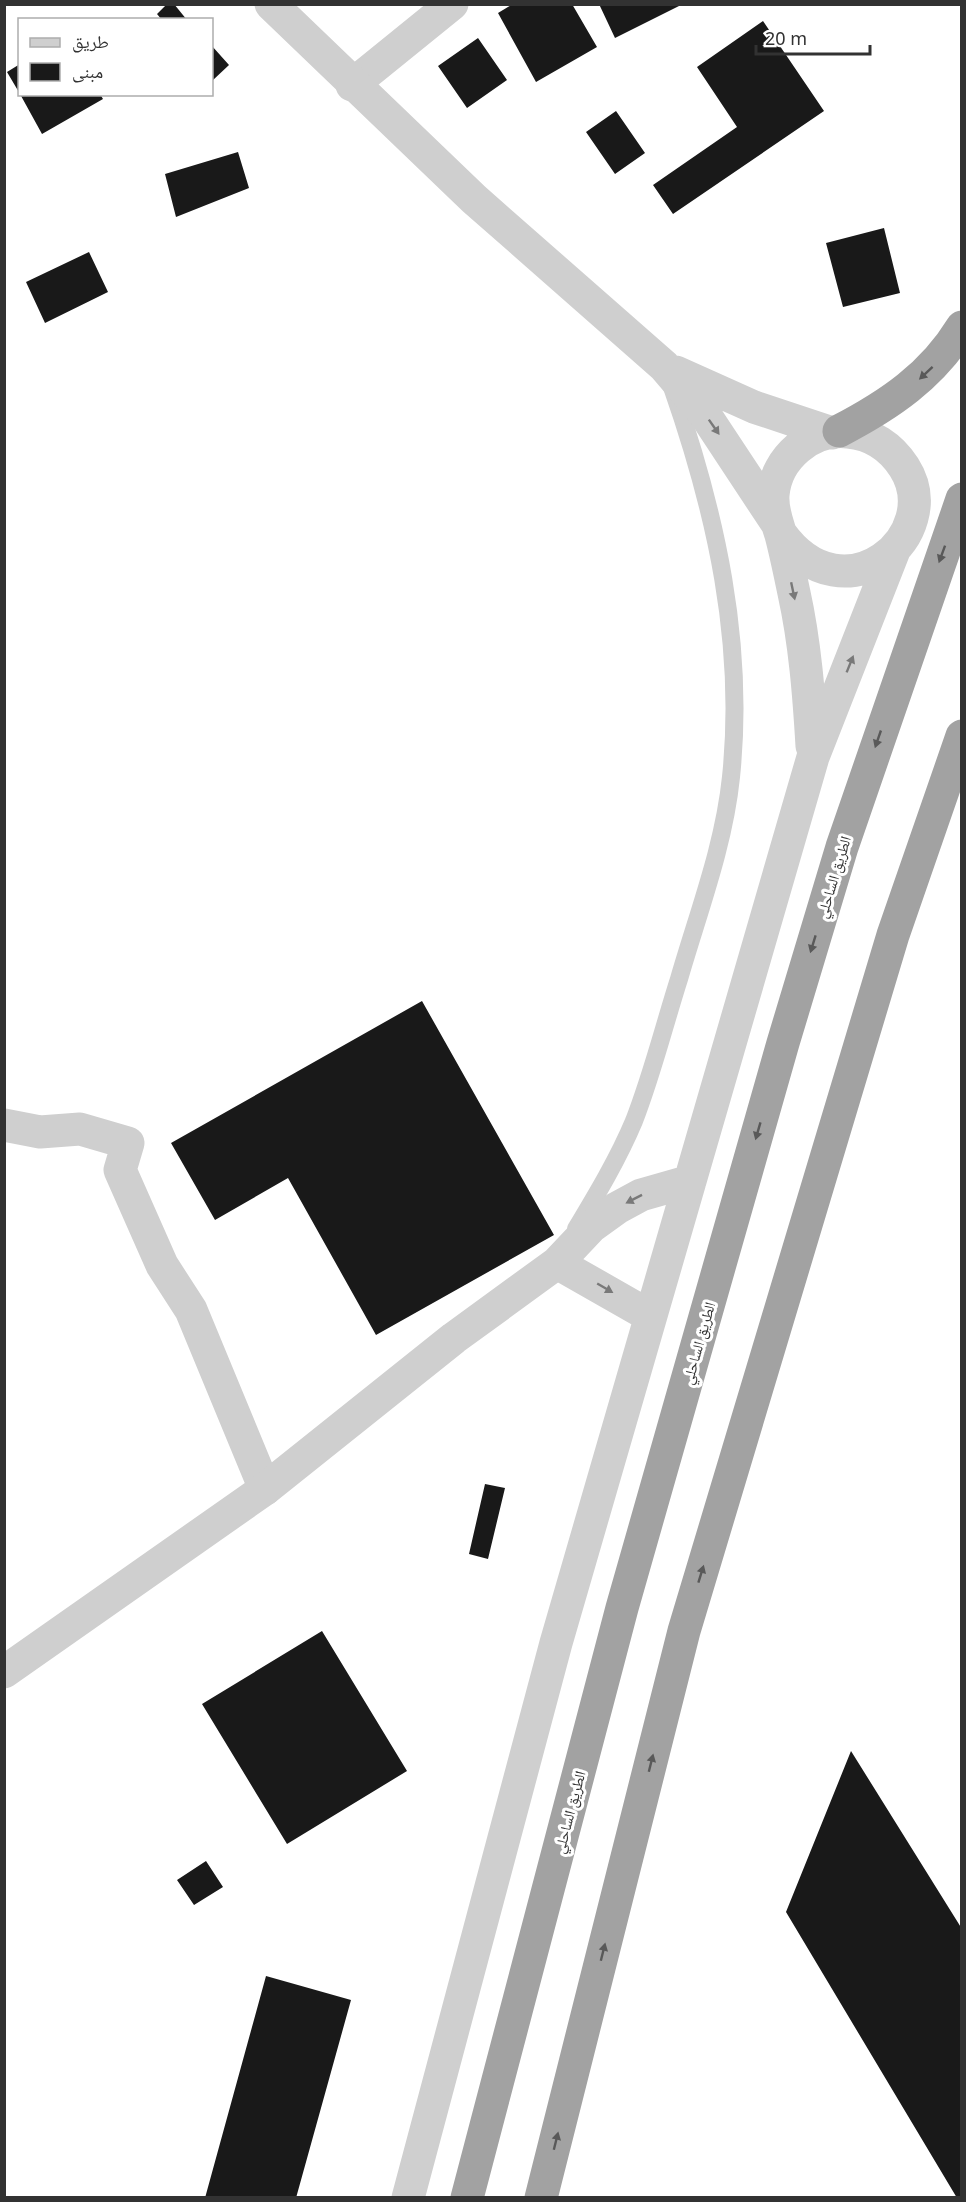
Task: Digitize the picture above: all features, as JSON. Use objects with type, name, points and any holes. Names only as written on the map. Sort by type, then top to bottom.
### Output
[{"type":"highway","points":[[835,432],[891,402],[916,383],[937,363],[962,327]]},
{"type":"highway","name":"الطريق الساحلي","points":[[467,2198],[622,1608],[780,1054],[842,847],[962,499]]},
{"type":"highway","points":[[546,2191],[684,1631],[893,935],[962,736]]},
{"type":"street","points":[[271,4],[474,199],[664,366],[704,413],[793,550],[808,562],[827,570],[847,572],[866,568],[884,559],[895,548],[909,527],[913,508],[912,487],[905,469],[893,453],[878,440],[859,433],[835,432],[754,407],[664,366]]},
{"type":"street","points":[[352,84],[452,4]]},
{"type":"street","points":[[813,757],[805,657],[773,495],[778,476],[788,458],[802,444],[835,432]]},
{"type":"street","points":[[408,2198],[556,1643],[813,757],[895,548]]},
{"type":"street","points":[[4,1125],[40,1132],[80,1129],[128,1143],[120,1170],[162,1265],[191,1310],[265,1489]]},
{"type":"street","points":[[4,1672],[265,1489],[454,1338],[557,1263],[592,1226],[617,1208],[641,1195],[690,1181]]},
{"type":"street","points":[[557,1263],[605,1288],[650,1316]]},
{"type":"lane","points":[[557,1263],[619,1154],[646,1088],[715,858],[731,779],[735,706],[731,633],[722,561],[688,433],[664,366]]},
{"type":"building","points":[[167,4],[174,4],[185,18],[160,18],[157,14]]},
{"type":"building","points":[[513,4],[572,4],[597,47],[536,82],[498,13]]},
{"type":"building","points":[[599,4],[683,4],[615,38]]},
{"type":"building","points":[[763,21],[824,111],[673,214],[653,185],[737,127],[697,67]]},
{"type":"building","points":[[478,38],[507,80],[467,108],[438,66]]},
{"type":"building","points":[[213,47],[229,65],[213,80]]},
{"type":"building","points":[[18,65],[18,91],[7,72]]},
{"type":"building","points":[[21,96],[101,96],[103,99],[42,134]]},
{"type":"building","points":[[616,111],[645,153],[615,174],[586,132]]},
{"type":"building","points":[[238,152],[249,188],[176,217],[165,174]]},
{"type":"building","points":[[884,228],[900,293],[843,307],[826,243]]},
{"type":"building","points":[[89,252],[108,292],[45,323],[26,282]]},
{"type":"building","points":[[422,1001],[554,1235],[376,1335],[288,1178],[215,1220],[171,1143]]},
{"type":"building","points":[[485,1484],[505,1488],[488,1559],[469,1554]]},
{"type":"building","points":[[322,1631],[407,1771],[287,1844],[202,1704]]},
{"type":"building","points":[[851,1751],[962,1929],[962,2198],[957,2198],[786,1912]]},
{"type":"building","points":[[206,1861],[223,1887],[194,1905],[177,1880]]},
{"type":"building","points":[[266,1976],[351,2000],[296,2198],[205,2198]]}]
